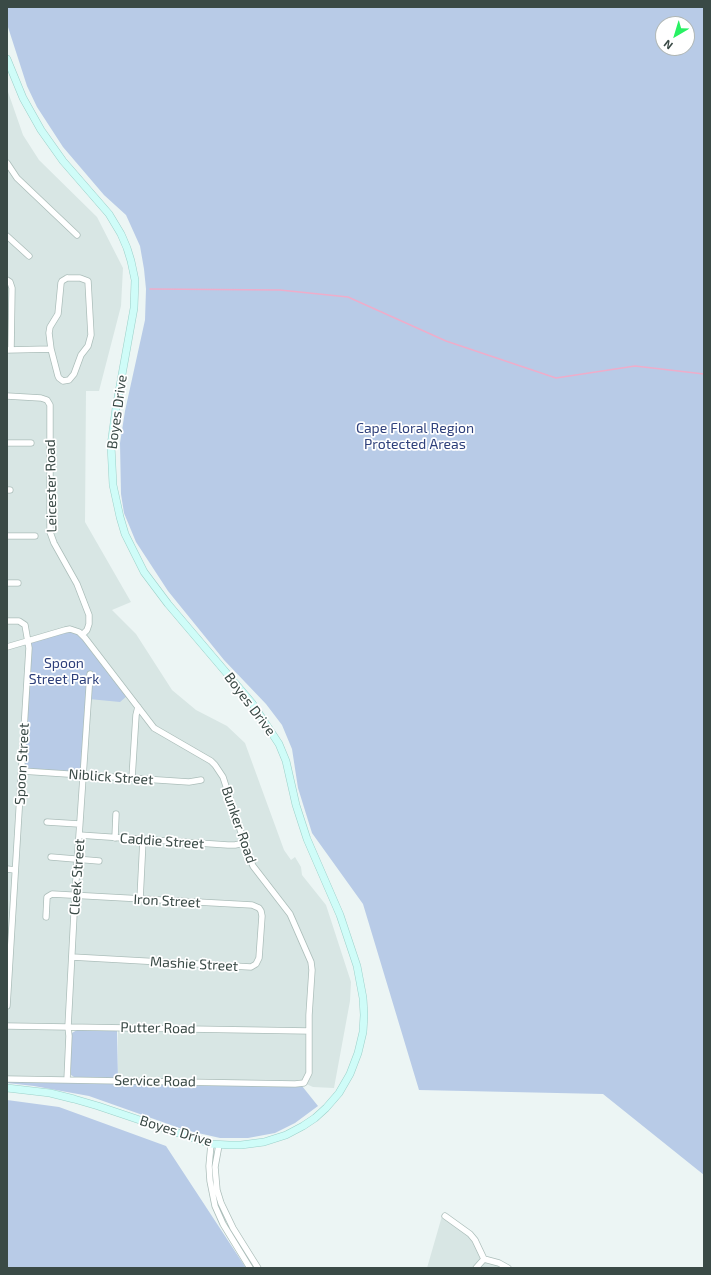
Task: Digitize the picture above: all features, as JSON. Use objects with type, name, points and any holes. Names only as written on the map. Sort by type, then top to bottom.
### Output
[{"type":"main road","name":"Boyes Drive","points":[[7,59],[23,98],[41,130],[63,161],[109,214],[121,234],[131,261],[135,280],[134,308],[111,445],[113,485],[120,517],[126,534],[144,572],[168,604],[252,703],[279,744],[286,761],[300,819],[307,839],[340,915],[357,966],[364,1015],[363,1032],[358,1053],[350,1074],[339,1093],[315,1118],[286,1135],[264,1142],[229,1146],[210,1144],[74,1099],[44,1092],[7,1088]]},
{"type":"street","points":[[7,162],[17,178],[77,235]]},
{"type":"street","points":[[7,236],[29,256]]},
{"type":"street","points":[[67,278],[80,278],[86,280],[89,284],[90,340],[88,346],[81,355],[74,374],[69,380],[59,378],[51,349],[50,330],[58,314],[62,281],[67,278]]},
{"type":"street","points":[[7,280],[10,282],[12,288],[9,350],[51,349]]},
{"type":"street","name":"Leicester Road","points":[[7,396],[41,398],[47,400],[50,405],[50,532],[54,543],[76,584],[89,615],[87,630],[82,635]]},
{"type":"street","points":[[7,443],[31,443]]},
{"type":"street","points":[[7,536],[35,536]]},
{"type":"street","points":[[7,583],[18,583]]},
{"type":"street","name":"Spoon Street","points":[[7,621],[19,621],[25,625],[29,648],[7,1006]]},
{"type":"street","points":[[7,647],[67,630],[76,631],[82,635]]},
{"type":"street","name":"Bunker Road","points":[[82,635],[154,728],[211,761],[216,765],[223,777],[249,857],[256,871],[290,914],[311,962],[309,1073],[304,1083]]},
{"type":"street","name":"Cleek Street","points":[[67,1080],[68,1027],[79,824],[90,674]]},
{"type":"street","points":[[132,778],[136,715],[138,707]]},
{"type":"street","name":"Niblick Street","points":[[22,771],[190,782],[201,780]]},
{"type":"street","points":[[115,838],[116,814]]},
{"type":"street","points":[[47,822],[79,824]]},
{"type":"street","name":"Caddie Street","points":[[79,835],[233,845],[244,843]]},
{"type":"street","points":[[140,899],[143,840]]},
{"type":"street","points":[[51,857],[99,861]]},
{"type":"street","points":[[7,869],[15,870]]},
{"type":"street","name":"Iron Street","points":[[46,917],[47,897],[48,895],[52,894],[252,905],[259,908]]},
{"type":"street","name":"Mashie Street","points":[[72,957],[251,967],[256,964],[259,958],[262,916],[259,908]]},
{"type":"street","name":"Putter Road","points":[[7,1026],[309,1031]]},
{"type":"street","name":"Service Road","points":[[7,1079],[304,1083]]},
{"type":"street","points":[[210,1144],[210,1181],[215,1206],[223,1224],[250,1268]]},
{"type":"street","points":[[219,1145],[215,1167],[219,1197],[233,1228],[258,1268]]},
{"type":"street","points":[[444,1216],[470,1234],[475,1240],[484,1259],[499,1263],[508,1268]]},
{"type":"street","points":[[476,1268],[484,1259]]},
{"type":"shaded area","points":[[7,89],[23,135],[39,160],[97,217],[123,268],[121,306],[99,391],[86,391],[85,522],[131,602],[112,610],[136,634],[172,690],[196,710],[227,726],[245,743],[284,850],[291,860],[295,857],[301,867],[302,875],[326,905],[351,982],[350,1001],[334,1088],[313,1087],[304,1083],[118,1080],[118,1028],[69,1027],[67,1080],[7,1079]]},
{"type":"shaded area","points":[[442,1216],[445,1216],[470,1234],[484,1259],[508,1268],[427,1268]]},
{"type":"green space","name":"Cape Floral Region Protected Areas","points":[[7,7],[704,7],[704,1175],[603,1094],[419,1090],[363,904],[312,833],[298,788],[292,749],[282,725],[266,704],[224,660],[168,591],[136,542],[124,513],[121,494],[120,443],[125,411],[145,320],[146,289],[140,246],[126,215],[104,195],[63,147],[37,107],[27,86],[7,24]]},
{"type":"green space","name":"Spoon Street Park","points":[[59,631],[76,631],[128,695],[120,702],[89,699],[83,775],[22,771],[27,641]]},
{"type":"green space","points":[[77,1030],[117,1031],[118,1079],[74,1077],[71,1075],[71,1036],[72,1033]]},
{"type":"green space","points":[[7,1081],[302,1086],[318,1106],[295,1123],[275,1133],[248,1138],[220,1138],[185,1130],[89,1096],[34,1086],[7,1083]]},
{"type":"green space","points":[[7,1100],[59,1107],[166,1146],[246,1268],[7,1268]]},
{"type":"waterway","points":[[150,289],[280,290],[348,297],[446,341],[556,378],[635,366],[704,374]]}]
